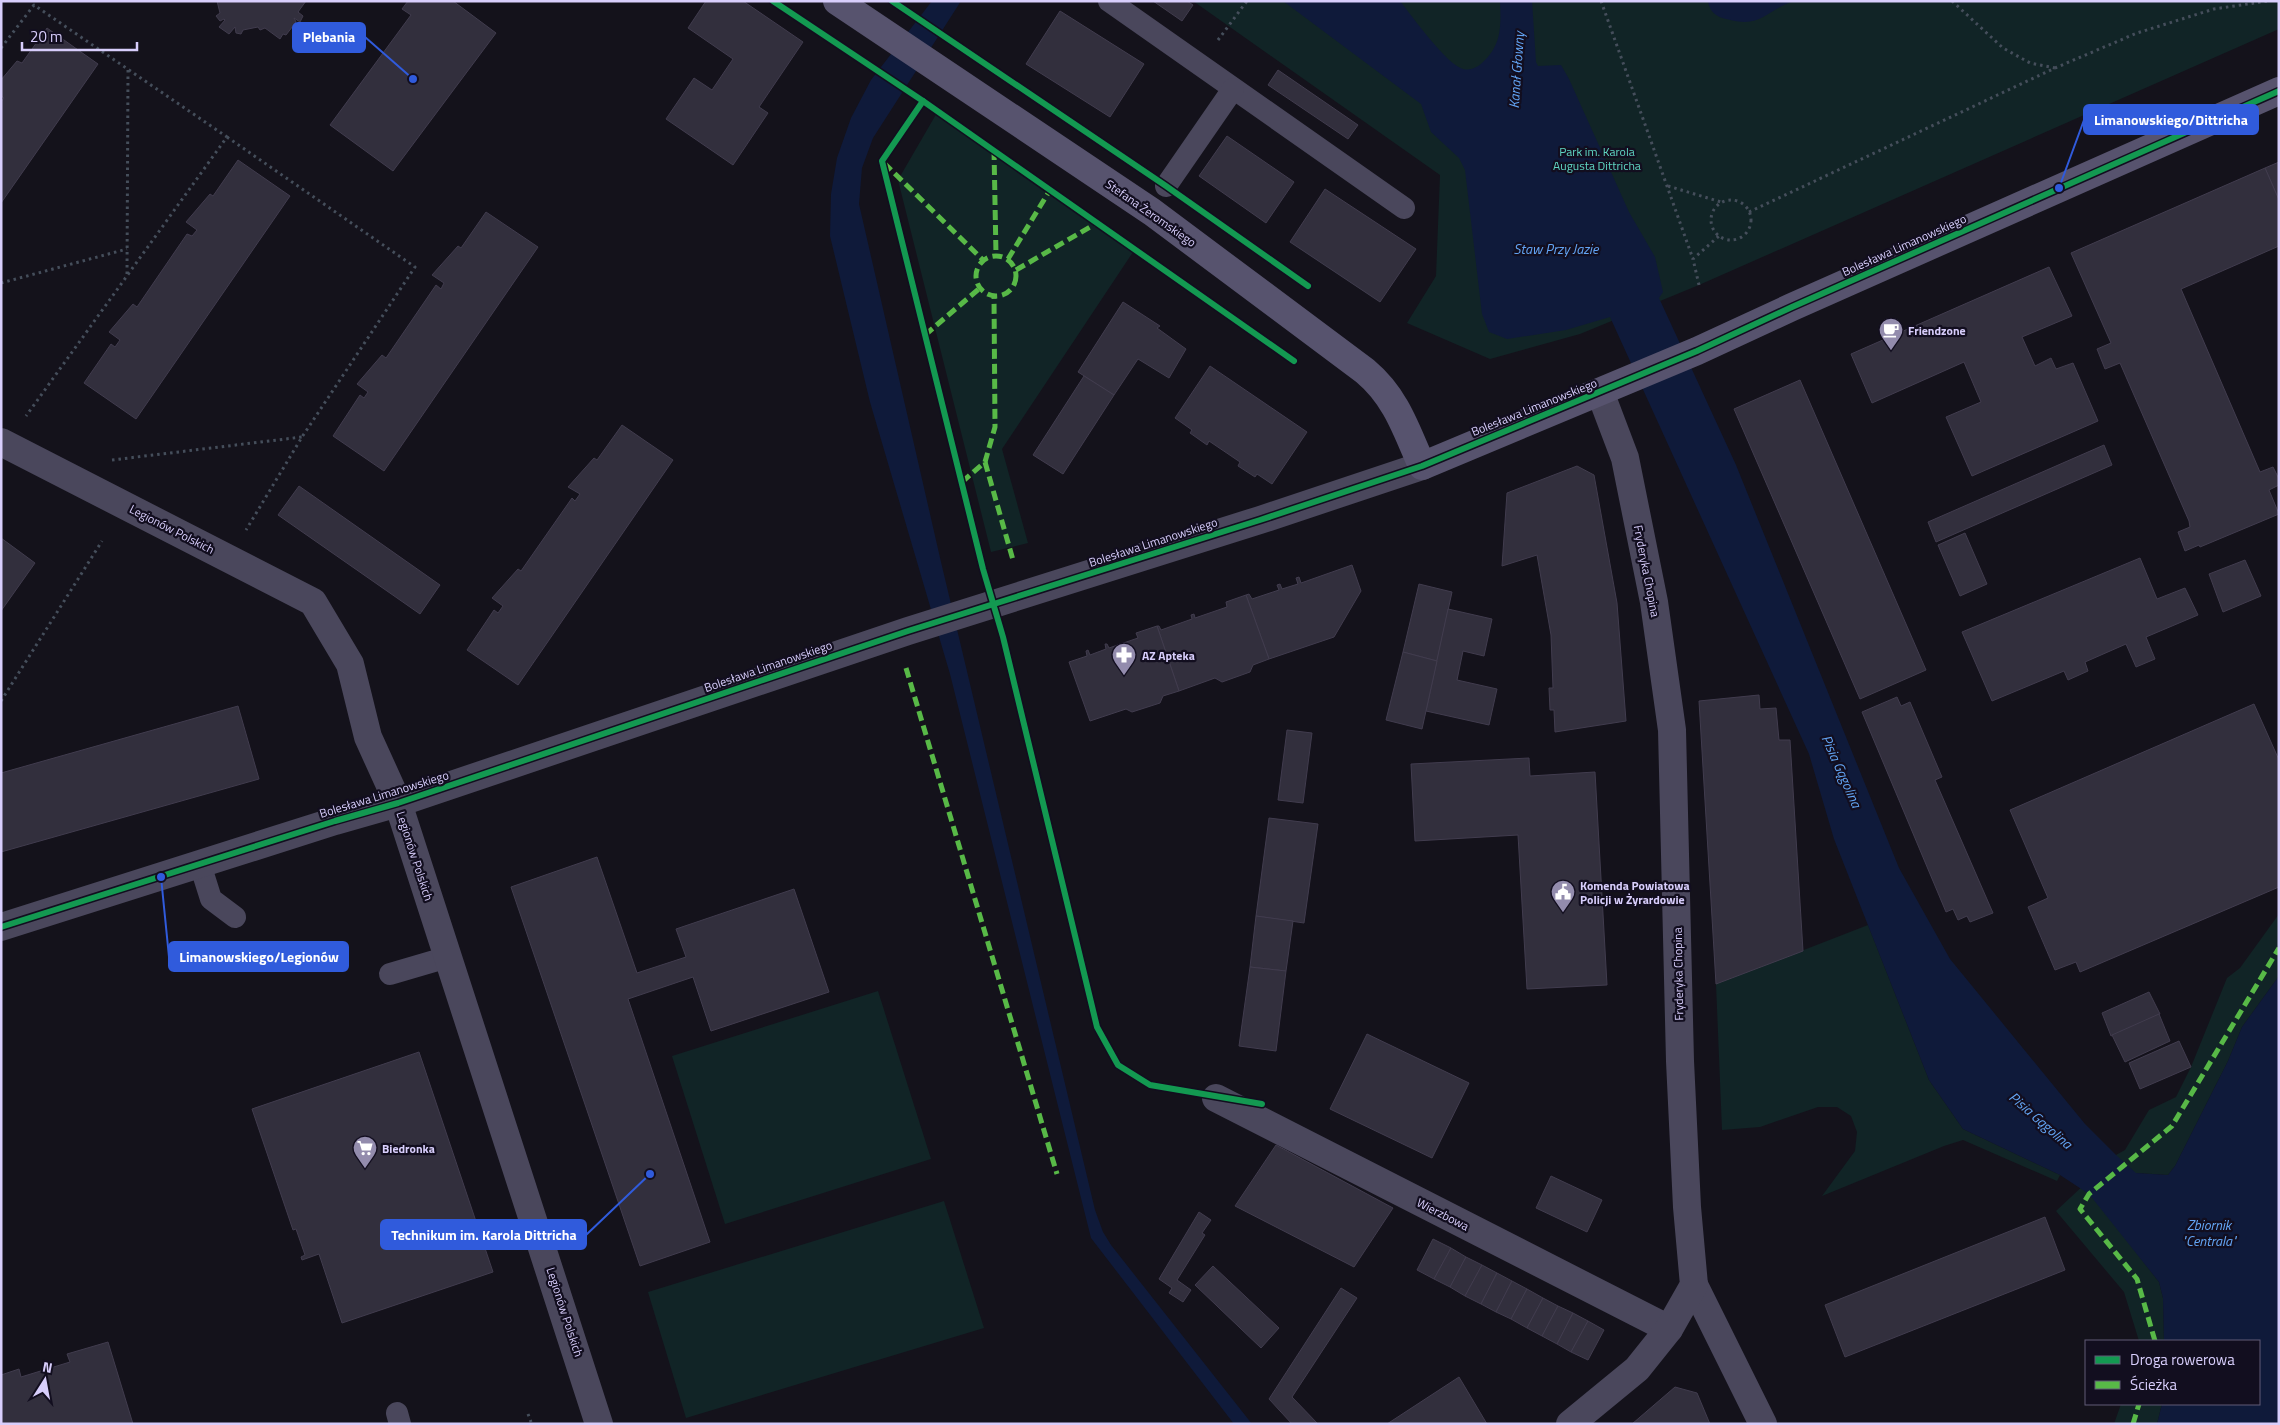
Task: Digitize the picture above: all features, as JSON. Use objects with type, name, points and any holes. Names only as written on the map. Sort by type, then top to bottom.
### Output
[{"type":"street","name":"Stefana Żeromskiego","points":[[837,1],[1152,212],[1365,371],[1381,384],[1398,410],[1422,466]]},
{"type":"street","name":"Bolesława Limanowskiego","points":[[1,927],[335,821],[398,803],[993,603],[1260,520],[1422,466],[1697,351],[2279,90]]},
{"type":"street","name":"Fryderyka Chopina","points":[[1610,388],[1654,602],[1672,730],[1680,1061],[1687,1207],[1694,1285]]},
{"type":"street","name":"Legionów Polskich","points":[[1,442],[313,602],[350,664],[368,737],[398,803],[548,1261],[592,1422]]},
{"type":"street","name":"Wierzbowa","points":[[1216,1098],[1670,1329]]},
{"type":"street","points":[[1570,1424],[1637,1369],[1670,1329],[1694,1285]]},
{"type":"street","points":[[1694,1285],[1763,1424]]},
{"type":"lane","points":[[1109,1],[1404,208]]},
{"type":"lane","points":[[1166,186],[1233,89]]},
{"type":"lane","points":[[200,864],[211,899],[235,917]]},
{"type":"lane","points":[[390,974],[448,957]]},
{"type":"path","points":[[1201,65],[1248,1]]},
{"type":"path","points":[[1952,1],[2003,48],[2030,63],[2056,68]]},
{"type":"path","points":[[1749,212],[2056,68],[2137,33],[2214,9],[2268,1]]},
{"type":"path","points":[[1602,2],[1668,186],[1699,285]]},
{"type":"path","points":[[1,48],[34,4],[415,267],[302,437],[241,538]]},
{"type":"path","points":[[127,275],[128,70]]},
{"type":"path","points":[[26,416],[226,137]]},
{"type":"path","points":[[1668,186],[1722,202]]},
{"type":"path","points":[[1728,200],[1740,203],[1749,212],[1750,225],[1743,236],[1731,240],[1714,232],[1711,219],[1716,207],[1722,202],[1728,200]]},
{"type":"path","points":[[1692,259],[1719,236]]},
{"type":"path","points":[[1,283],[127,249]]},
{"type":"path","points":[[111,460],[302,437]]},
{"type":"path","points":[[1,700],[102,541]]},
{"type":"path","points":[[528,1414],[531,1422]]},
{"type":"green space","name":"Park im. Karola Augusta Dittricha","points":[[1193,1],[2279,1],[2279,29],[1699,285],[1580,334],[1490,359],[1407,323],[1436,276],[1440,175]]},
{"type":"green space","points":[[938,111],[1135,249],[1002,449],[1028,543],[991,552],[898,180]]},
{"type":"green space","points":[[2279,914],[2279,976],[2242,1027],[2228,1061],[2175,1166],[2168,1175],[2136,1173],[2099,1205],[2159,1282],[2163,1298],[2164,1340],[2139,1340],[2124,1292],[2056,1211],[2116,1155],[2125,1150],[2149,1110],[2176,1097],[2191,1067],[2227,978],[2240,968]]},
{"type":"green space","points":[[1868,925],[1929,1080],[1963,1129],[2060,1175],[2057,1181],[1963,1140],[1822,1196],[1855,1151],[1857,1132],[1851,1116],[1837,1107],[1818,1107],[1760,1127],[1722,1130],[1716,984]]},
{"type":"green space","points":[[878,991],[931,1159],[725,1224],[672,1056]]},
{"type":"green space","points":[[944,1201],[984,1328],[686,1418],[648,1292]]},
{"type":"green space","points":[[2121,1405],[2162,1405],[2157,1424],[2114,1424]]},
{"type":"water","points":[[932,1],[961,1],[873,138],[862,168],[859,204],[941,562],[1095,1210],[1103,1232],[1111,1245],[1252,1424],[1234,1424],[1091,1238],[950,674],[870,402],[830,236],[831,194],[837,158],[851,118],[871,80]]},
{"type":"water","points":[[1283,1],[1400,1],[1448,58],[1463,69],[1471,69],[1483,62],[1494,49],[1497,42],[1500,26],[1500,1],[1532,1],[1536,62],[1538,66],[1561,65],[1629,212],[1655,257],[1663,292],[1659,298],[1736,465],[1899,868],[1950,959],[2085,1124],[2136,1173],[2168,1175],[2175,1166],[2228,1061],[2242,1027],[2279,976],[2279,1424],[2157,1424],[2162,1405],[2260,1405],[2260,1340],[2164,1340],[2163,1298],[2159,1282],[2089,1194],[2060,1175],[1963,1129],[1929,1080],[1834,839],[1809,754],[1610,317],[1566,330],[1507,339],[1489,332],[1482,314],[1465,170],[1459,158],[1431,132],[1421,104]]},
{"type":"water","points":[[1708,1],[1794,1],[1763,18],[1748,22],[1738,22],[1719,17],[1711,11]]},
{"type":"building","points":[[217,1],[306,1],[298,12],[303,16],[300,22],[294,18],[296,22],[286,35],[283,34],[280,39],[265,28],[260,30],[258,27],[243,30],[241,34],[236,33],[235,27],[229,34],[219,27],[225,20],[220,21],[216,16],[220,13]]},
{"type":"building","points":[[408,1],[453,1],[496,33],[393,171],[330,125],[411,15],[402,9]]},
{"type":"building","points":[[706,1],[743,1],[803,42],[759,107],[768,113],[733,165],[666,119],[694,78],[712,90],[733,59],[688,28]]},
{"type":"building","points":[[1153,1],[1187,1],[1193,5],[1182,21]]},
{"type":"building","points":[[1060,11],[1144,64],[1110,117],[1026,64]]},
{"type":"building","points":[[47,28],[98,64],[1,203],[1,102],[4,98],[1,96],[1,80],[17,61],[22,63]]},
{"type":"building","points":[[1278,70],[1358,125],[1348,139],[1268,85]]},
{"type":"building","points":[[1227,136],[1294,182],[1266,223],[1199,176]]},
{"type":"building","points":[[238,160],[290,196],[136,419],[84,383],[111,344],[115,347],[120,340],[109,332],[133,304],[137,307],[187,234],[192,236],[197,230],[186,222],[210,194],[213,196]]},
{"type":"building","points":[[2279,162],[2279,200],[2265,168]]},
{"type":"building","points":[[2265,168],[2279,200],[2279,246],[2181,289],[2260,472],[2273,467],[2279,479],[2279,485],[2269,490],[2279,514],[2200,547],[2199,545],[2185,551],[2178,532],[2190,527],[2189,521],[2120,363],[2105,369],[2097,349],[2111,343],[2071,253]]},
{"type":"building","points":[[1325,189],[1416,249],[1380,302],[1290,242]]},
{"type":"building","points":[[486,212],[538,247],[384,471],[333,436],[360,395],[364,398],[368,392],[357,384],[382,355],[386,358],[436,285],[441,289],[444,283],[432,275],[458,246],[461,248]]},
{"type":"building","points":[[2049,267],[2072,316],[2022,337],[2035,366],[2051,358],[2056,369],[2073,363],[2098,421],[1972,476],[1946,417],[1981,402],[1964,362],[1872,403],[1851,354]]},
{"type":"building","points":[[1123,302],[1160,326],[1157,328],[1186,349],[1169,378],[1138,359],[1114,395],[1078,372]]},
{"type":"building","points":[[1210,366],[1307,432],[1272,484],[1257,474],[1255,477],[1238,466],[1240,462],[1209,441],[1207,445],[1190,433],[1192,430],[1175,418]]},
{"type":"building","points":[[1084,376],[1114,395],[1063,474],[1033,455]]},
{"type":"building","points":[[1800,380],[1926,670],[1860,699],[1734,409]]},
{"type":"building","points":[[622,425],[673,460],[518,685],[467,650],[494,610],[498,613],[503,606],[492,598],[518,569],[521,571],[572,498],[575,501],[580,494],[568,487],[594,458],[597,460]]},
{"type":"building","points":[[2104,445],[2112,465],[1936,542],[1928,522]]},
{"type":"building","points":[[1577,466],[1594,475],[1617,603],[1626,721],[1555,732],[1554,710],[1550,710],[1549,688],[1553,688],[1551,635],[1537,555],[1502,566],[1507,493]]},
{"type":"building","points":[[299,486],[440,585],[420,614],[278,515]]},
{"type":"building","points":[[1965,533],[1987,584],[1960,596],[1938,545]]},
{"type":"building","points":[[1,538],[35,563],[1,611]]},
{"type":"building","points":[[2140,558],[2157,599],[2185,588],[2198,615],[2146,637],[2155,659],[2136,667],[2126,644],[2085,662],[2088,671],[2068,680],[2064,671],[1992,701],[1962,632]]},
{"type":"building","points":[[2245,560],[2261,596],[2223,612],[2209,574]]},
{"type":"building","points":[[1352,565],[1361,591],[1334,637],[1269,659],[1246,595],[1249,594],[1252,599],[1279,590],[1277,585],[1280,584],[1282,589],[1298,584],[1296,578],[1299,577],[1301,583]]},
{"type":"building","points":[[1419,584],[1452,592],[1437,661],[1403,652]]},
{"type":"building","points":[[1246,595],[1269,659],[1253,665],[1250,672],[1222,682],[1215,678],[1179,691],[1157,626],[1161,630],[1192,619],[1191,615],[1194,614],[1195,618],[1227,607],[1226,602]]},
{"type":"building","points":[[1448,609],[1492,619],[1484,656],[1463,651],[1457,680],[1497,689],[1489,725],[1426,711]]},
{"type":"building","name":"AZ Apteka","points":[[1157,626],[1179,691],[1163,696],[1160,703],[1132,712],[1126,709],[1090,721],[1069,662],[1087,656],[1086,651],[1088,650],[1090,655],[1106,649],[1105,644],[1109,648],[1138,638],[1136,633]]},
{"type":"building","points":[[1403,652],[1437,661],[1422,729],[1386,720]]},
{"type":"building","points":[[1759,695],[1760,709],[1776,708],[1779,740],[1790,740],[1803,951],[1716,984],[1699,701]]},
{"type":"building","points":[[1897,697],[1901,706],[1910,702],[1942,777],[1935,780],[1993,913],[1970,922],[1967,916],[1958,920],[1953,909],[1946,912],[1862,712]]},
{"type":"building","points":[[2254,704],[2279,760],[2279,887],[2080,972],[2076,962],[2055,970],[2028,907],[2048,898],[2010,810]]},
{"type":"building","points":[[238,706],[259,779],[1,852],[1,773]]},
{"type":"building","points":[[1287,730],[1312,733],[1303,803],[1278,800]]},
{"type":"building","name":"Komenda Powiatowa Policji w Żyrardowie","points":[[1529,758],[1530,776],[1595,772],[1607,985],[1527,989],[1518,835],[1415,841],[1411,764]]},
{"type":"building","points":[[1269,818],[1318,824],[1304,923],[1256,916]]},
{"type":"building","points":[[597,857],[637,973],[686,957],[676,929],[794,889],[829,992],[711,1031],[693,977],[628,999],[710,1242],[640,1266],[511,887]]},
{"type":"building","points":[[1256,916],[1293,921],[1286,971],[1250,967]]},
{"type":"building","points":[[1250,967],[1286,971],[1276,1051],[1239,1046]]},
{"type":"building","points":[[2149,992],[2160,1014],[2111,1036],[2102,1013]]},
{"type":"building","points":[[2159,1014],[2170,1041],[2125,1062],[2112,1035]]},
{"type":"building","points":[[1367,1034],[1469,1083],[1432,1158],[1330,1109]]},
{"type":"building","points":[[2179,1041],[2191,1067],[2140,1089],[2129,1063]]},
{"type":"building","name":"Biedronka","points":[[419,1052],[493,1272],[342,1323],[319,1254],[302,1260],[301,1257],[305,1255],[296,1229],[293,1230],[252,1109]]},
{"type":"building","points":[[1276,1145],[1393,1208],[1354,1267],[1235,1206]]},
{"type":"building","points":[[1551,1176],[1602,1200],[1587,1232],[1536,1208]]},
{"type":"building","points":[[1199,1212],[1211,1220],[1202,1233],[1205,1235],[1177,1280],[1191,1290],[1183,1302],[1169,1293],[1172,1288],[1159,1279]]},
{"type":"building","points":[[2045,1217],[2065,1270],[1845,1357],[1825,1305]]},
{"type":"building","points":[[1433,1239],[1451,1248],[1434,1279],[1417,1270]]},
{"type":"building","points":[[1451,1248],[1466,1257],[1450,1287],[1434,1279]]},
{"type":"building","points":[[1466,1257],[1482,1265],[1465,1296],[1450,1287]]},
{"type":"building","points":[[1482,1265],[1497,1273],[1481,1304],[1465,1296]]},
{"type":"building","points":[[1213,1266],[1279,1328],[1261,1348],[1195,1285]]},
{"type":"building","points":[[1497,1273],[1512,1281],[1496,1312],[1481,1304]]},
{"type":"building","points":[[1512,1281],[1527,1289],[1511,1319],[1496,1312]]},
{"type":"building","points":[[1341,1288],[1357,1298],[1292,1397],[1318,1424],[1292,1424],[1269,1399]]},
{"type":"building","points":[[1527,1289],[1543,1298],[1527,1328],[1511,1319]]},
{"type":"building","points":[[1543,1298],[1558,1306],[1542,1336],[1527,1328]]},
{"type":"building","points":[[1558,1306],[1573,1313],[1557,1344],[1542,1336]]},
{"type":"building","points":[[1573,1313],[1588,1321],[1571,1352],[1557,1344]]},
{"type":"building","points":[[1588,1321],[1604,1330],[1588,1360],[1571,1352]]},
{"type":"building","points":[[108,1342],[133,1424],[1,1424],[1,1375],[19,1369],[21,1377],[70,1362],[67,1354]]},
{"type":"building","points":[[1459,1377],[1487,1424],[1387,1424]]},
{"type":"building","points":[[1675,1387],[1697,1393],[1710,1424],[1632,1424]]},
{"type":"marked path","points":[[994,150],[996,255]]},
{"type":"marked path","points":[[884,163],[983,260]]},
{"type":"marked path","points":[[1008,259],[1050,190]]},
{"type":"marked path","points":[[1016,270],[1097,223]]},
{"type":"marked path","points":[[1000,256],[1007,259],[1013,265],[1016,276],[1015,284],[1007,293],[1000,296],[992,296],[985,293],[977,284],[976,272],[979,265],[988,257],[1000,256]]},
{"type":"marked path","points":[[925,335],[980,288]]},
{"type":"marked path","points":[[962,482],[985,462],[995,427],[994,296]]},
{"type":"marked path","points":[[985,462],[1013,560]]},
{"type":"marked path","points":[[906,668],[1057,1174]]},
{"type":"marked path","points":[[2155,1340],[2137,1279],[2080,1209],[2089,1194],[2172,1126],[2279,948]]},
{"type":"marked path","points":[[2133,1424],[2139,1405]]},
{"type":"cycle path","points":[[773,1],[923,101],[1294,361]]},
{"type":"cycle path","points":[[892,1],[1166,186],[1308,286]]},
{"type":"cycle path","points":[[1,927],[335,821],[398,803],[908,631],[1260,520],[1422,466],[1697,351],[2279,91]]},
{"type":"cycle path","points":[[923,101],[882,161],[983,569],[1003,637],[1097,1027],[1118,1065],[1150,1085],[1262,1104]]},
{"type":"place","name":"Plebania","points":[[413,79]]},
{"type":"place","name":"Limanowskiego/Dittricha","points":[[2059,188]]},
{"type":"place","name":"Friendzone","points":[[1891,351]]},
{"type":"place","name":"AZ Apteka","points":[[1124,676]]},
{"type":"place","name":"Limanowskiego/Legionów","points":[[161,877]]},
{"type":"place","name":"Komenda Powiatowa Policji w Żyrardowie","points":[[1563,913]]},
{"type":"place","name":"Biedronka","points":[[365,1169]]},
{"type":"place","name":"Technikum im. Karola Dittricha","points":[[650,1174]]},
{"type":"water label","name":"Kanał Głowny","points":[[1516,70]]},
{"type":"water label","name":"Staw Przy Jazie","points":[[1556,248]]},
{"type":"water label","name":"Pisia Gągolina","points":[[1842,771]]},
{"type":"water label","name":"Pisia Gągolina","points":[[2041,1120]]},
{"type":"water label","name":"Zbiornik \"Centrala\"","points":[[2209,1232]]}]
